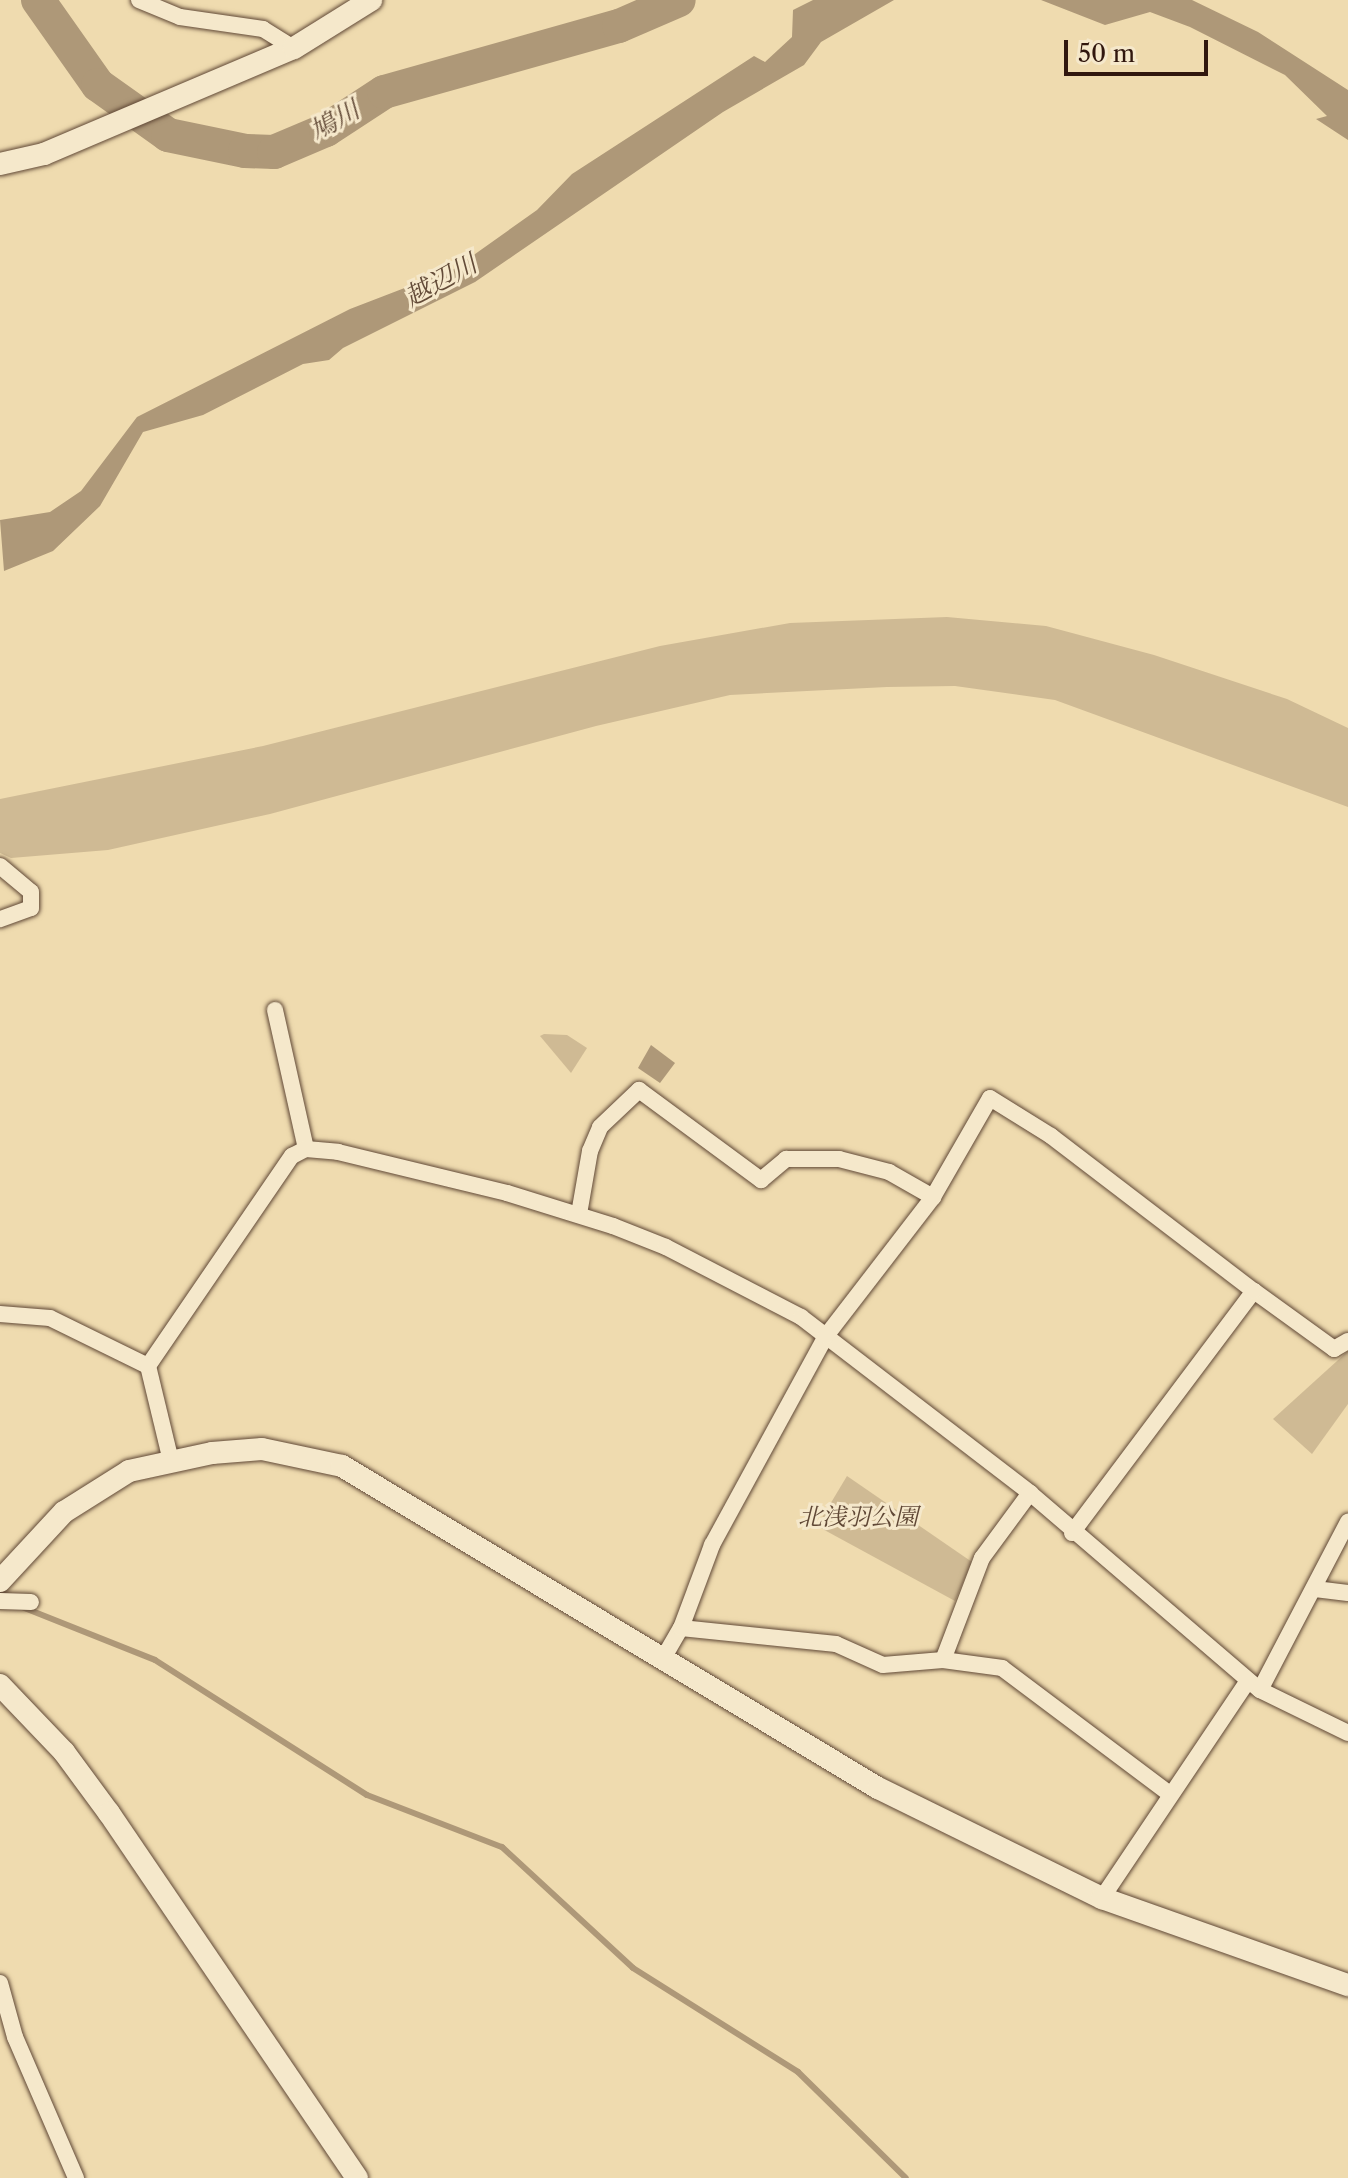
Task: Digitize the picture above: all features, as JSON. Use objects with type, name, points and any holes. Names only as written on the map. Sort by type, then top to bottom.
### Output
[{"type":"street","points":[[139,0],[180,17],[263,29],[294,48]]},
{"type":"street","points":[[0,164],[44,154],[294,48],[371,0]]},
{"type":"street","points":[[0,866],[31,892],[31,908],[0,919]]},
{"type":"street","points":[[275,1010],[306,1149]]},
{"type":"street","points":[[579,1214],[590,1151],[600,1127],[639,1090],[761,1180],[786,1159],[839,1159],[889,1172],[933,1197]]},
{"type":"street","points":[[664,1657],[681,1628],[712,1545],[826,1336],[933,1197],[994,1097],[1334,1349],[1348,1341]]},
{"type":"street","points":[[171,1461],[148,1366],[280,1171],[306,1149],[338,1152],[579,1214],[666,1247],[801,1317],[1030,1493],[1072,1533],[1254,1686],[1348,1733]]},
{"type":"street","points":[[1072,1533],[1254,1291]]},
{"type":"street","points":[[0,1314],[50,1318],[148,1366]]},
{"type":"street","points":[[0,1581],[64,1512],[129,1471],[171,1461],[262,1449],[342,1466],[878,1788],[1102,1898],[1348,1985]]},
{"type":"street","points":[[943,1660],[982,1558],[1030,1493]]},
{"type":"street","points":[[1102,1898],[1170,1794],[1254,1686],[1315,1589],[1348,1522]]},
{"type":"street","points":[[1315,1589],[1348,1593]]},
{"type":"street","points":[[0,1601],[31,1602]]},
{"type":"street","points":[[681,1628],[836,1644],[883,1665],[943,1660],[1002,1668],[1170,1794]]},
{"type":"street","points":[[0,1685],[64,1752],[109,1813],[357,2178]]},
{"type":"street","points":[[0,1983],[15,2037],[76,2178]]},
{"type":"green space","points":[[947,617],[1046,626],[1154,655],[1287,699],[1348,728],[1348,807],[1055,700],[955,686],[887,687],[730,695],[596,726],[270,814],[108,850],[11,858],[0,853],[0,799],[263,746],[660,646],[790,623]]},
{"type":"green space","points":[[567,1035],[587,1048],[571,1073],[540,1036]]},
{"type":"green space","points":[[1348,1351],[1348,1404],[1312,1454],[1273,1419]]},
{"type":"green space","name":"北浅羽公園","points":[[847,1476],[972,1562],[955,1601],[817,1526]]},
{"type":"water","name":"越辺川","points":[[813,0],[894,0],[821,42],[804,65],[723,112],[475,282],[343,348],[329,360],[303,364],[203,415],[143,432],[100,506],[53,551],[4,571],[0,520],[50,512],[81,491],[137,417],[350,309],[454,269],[537,210],[572,174],[754,56],[765,62],[792,37],[793,10]]},
{"type":"water","points":[[1041,0],[1192,0],[1258,32],[1348,90],[1348,140],[1316,119],[1327,116],[1285,75],[1190,27],[1150,12],[1105,25]]},
{"type":"water","points":[[651,1045],[675,1063],[660,1083],[638,1068]]},
{"type":"waterway","name":"鳩川","points":[[38,0],[98,85],[168,135],[245,151],[274,152],[326,130],[384,92],[619,26],[679,0]]},
{"type":"waterway","points":[[22,1607],[155,1660],[367,1795],[502,1847],[633,1968],[798,2072],[906,2178]]}]
